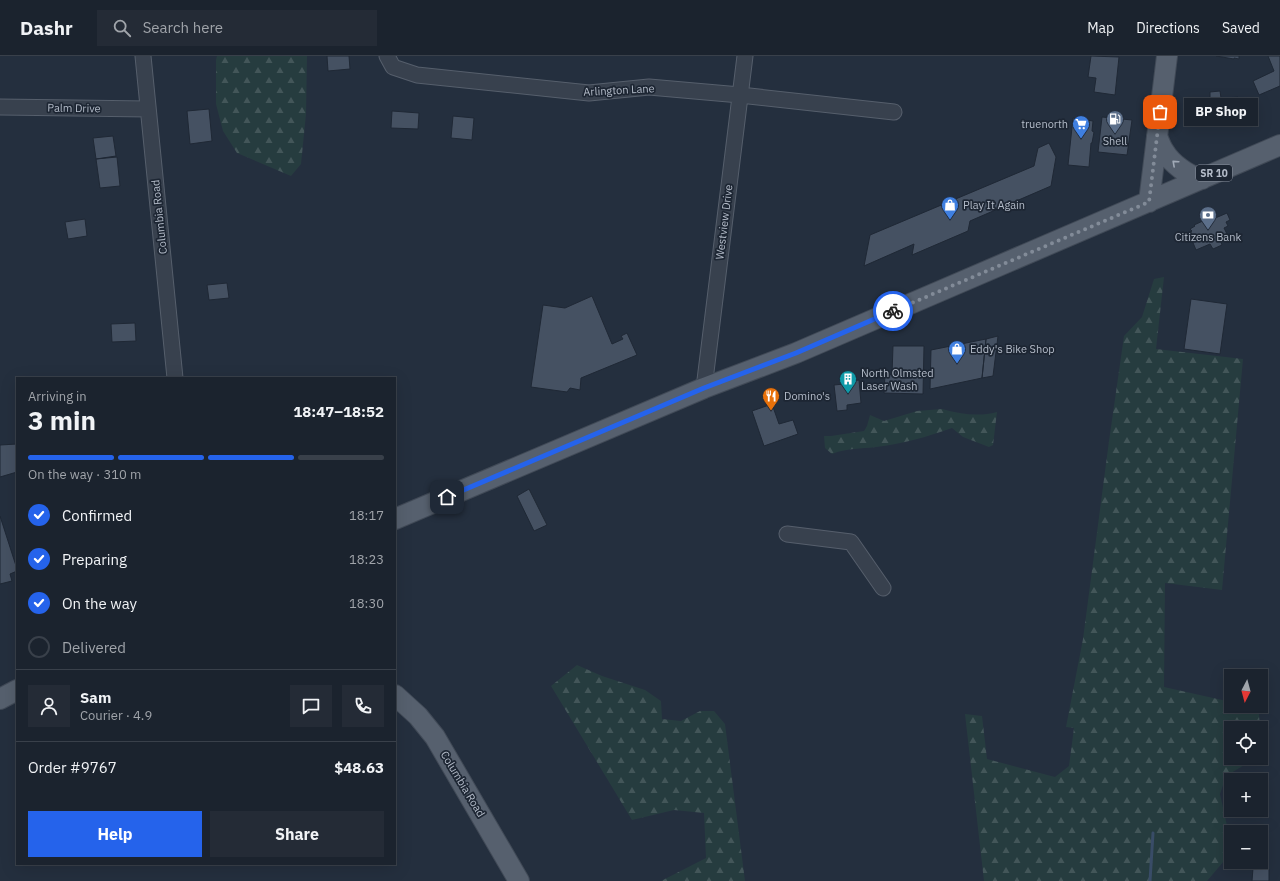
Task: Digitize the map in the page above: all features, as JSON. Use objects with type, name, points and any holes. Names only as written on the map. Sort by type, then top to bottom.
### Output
[{"type":"main road","points":[[1149,202],[1167,56]]},
{"type":"main road","points":[[1157,136],[1164,152],[1171,159],[1184,171],[1202,179]]},
{"type":"main road","name":"SR 10","points":[[396,519],[704,388],[796,353],[1280,145]]},
{"type":"main road","points":[[0,699],[16,691]]},
{"type":"main road","name":"Columbia Road","points":[[396,696],[418,716],[434,737],[519,881]]},
{"type":"street","name":"Columbia Road","points":[[143,56],[175,377]]},
{"type":"street","name":"Westview Drive","points":[[704,388],[745,56]]},
{"type":"street","name":"Arlington Lane","points":[[390,62],[417,75],[589,93],[649,87],[740,95],[894,112]]},
{"type":"street","name":"Palm Drive","points":[[0,107],[148,109]]},
{"type":"street","points":[[787,534],[851,542],[883,588]]},
{"type":"green space","points":[[217,56],[307,56],[306,114],[301,164],[291,176],[237,153],[223,131],[216,104]]},
{"type":"green space","points":[[1164,277],[1156,349],[1243,359],[1222,590],[1165,583],[1164,687],[1224,700],[1224,713],[1259,714],[1260,721],[1224,721],[1224,765],[1244,765],[1231,773],[1224,773],[1224,782],[1220,794],[1227,825],[1224,825],[1224,861],[1207,881],[984,881],[965,714],[982,716],[987,759],[1055,777],[1069,766],[1074,728],[1066,727],[1083,639],[1124,336],[1142,317],[1154,279]]},
{"type":"green space","points":[[942,409],[970,414],[990,414],[997,412],[993,445],[989,447],[963,437],[952,428],[914,440],[886,446],[848,450],[832,454],[825,448],[824,436],[864,431],[870,415],[884,421],[917,411]]},
{"type":"green space","points":[[577,665],[602,676],[645,690],[661,701],[662,719],[681,721],[700,711],[714,711],[725,724],[745,881],[661,881],[706,858],[704,813],[674,810],[632,820],[551,686]]},
{"type":"building","points":[[327,56],[349,56],[350,69],[328,71]]},
{"type":"building","points":[[1091,56],[1119,57],[1115,95],[1094,92],[1096,78],[1088,77]]},
{"type":"building","points":[[1216,56],[1239,56],[1239,59],[1234,59]]},
{"type":"building","points":[[1268,56],[1280,56],[1280,86],[1259,95],[1253,81],[1274,71]]},
{"type":"building","points":[[1220,91],[1221,98],[1210,99],[1210,92]]},
{"type":"building","points":[[1238,97],[1240,116],[1194,120],[1192,101]]},
{"type":"building","points":[[209,109],[212,141],[190,144],[187,111]]},
{"type":"building","points":[[392,111],[419,113],[418,129],[391,128]]},
{"type":"building","points":[[453,116],[474,118],[472,140],[451,138]]},
{"type":"building","points":[[1102,117],[1132,120],[1127,155],[1098,152]]},
{"type":"building","points":[[1073,118],[1093,121],[1092,131],[1094,132],[1091,143],[1089,167],[1068,165]]},
{"type":"building","points":[[113,136],[116,156],[96,159],[93,138]]},
{"type":"building","points":[[1049,143],[1056,157],[1051,186],[970,221],[968,231],[912,255],[914,244],[864,266],[870,235],[1034,166],[1038,148]]},
{"type":"building","points":[[117,157],[120,186],[100,188],[96,159]]},
{"type":"building","name":"Citizens Bank","points":[[1227,213],[1230,220],[1226,222],[1228,226],[1224,228],[1228,236],[1220,239],[1222,245],[1213,249],[1210,244],[1196,250],[1189,233],[1192,231],[1190,229],[1195,226],[1194,225],[1205,220],[1206,222]]},
{"type":"building","points":[[85,219],[87,236],[68,239],[65,222]]},
{"type":"building","points":[[227,283],[229,298],[209,300],[207,285]]},
{"type":"building","points":[[592,296],[612,344],[623,339],[621,336],[627,333],[637,355],[581,378],[580,390],[570,388],[567,392],[531,387],[543,305],[565,308]]},
{"type":"building","points":[[1191,299],[1227,304],[1220,354],[1184,349]]},
{"type":"building","points":[[135,323],[136,341],[112,342],[111,324]]},
{"type":"building","points":[[998,336],[993,376],[982,378],[986,339]]},
{"type":"building","name":"Eddy's Bike Shop","points":[[986,339],[982,378],[930,389],[931,350]]},
{"type":"building","points":[[893,346],[924,346],[923,394],[884,393],[885,374],[892,375]]},
{"type":"building","name":"North Olmsted Laser Wash","points":[[859,380],[861,403],[847,405],[847,410],[837,411],[834,385]]},
{"type":"building","points":[[772,404],[779,424],[793,420],[798,434],[764,446],[752,411]]},
{"type":"building","points":[[16,444],[16,472],[0,477],[0,445]]},
{"type":"building","points":[[529,489],[547,525],[534,531],[517,496]]},
{"type":"building","points":[[0,516],[16,566],[16,571],[10,574],[12,581],[0,584]]},
{"type":"building","points":[[1253,869],[1269,869],[1269,881],[1252,881]]},
{"type":"waterway","points":[[1150,881],[1153,833]]},
{"type":"way so far","points":[[893,311],[1149,202],[1160,112]]},
{"type":"place","name":"BP Shop","points":[[1160,112]]},
{"type":"place","name":"Shell","points":[[1115,134]]},
{"type":"place","name":"truenorth","points":[[1081,139]]},
{"type":"place","name":"Play It Again","points":[[950,220]]},
{"type":"place","name":"Citizens Bank","points":[[1208,230]]},
{"type":"place","name":"Eddy's Bike Shop","points":[[957,364]]},
{"type":"place","name":"North Olmsted Laser Wash","points":[[848,394]]},
{"type":"place","name":"Domino's","points":[[771,411]]},
{"type":"route","points":[[447,497],[704,388],[796,353],[893,311]]}]
